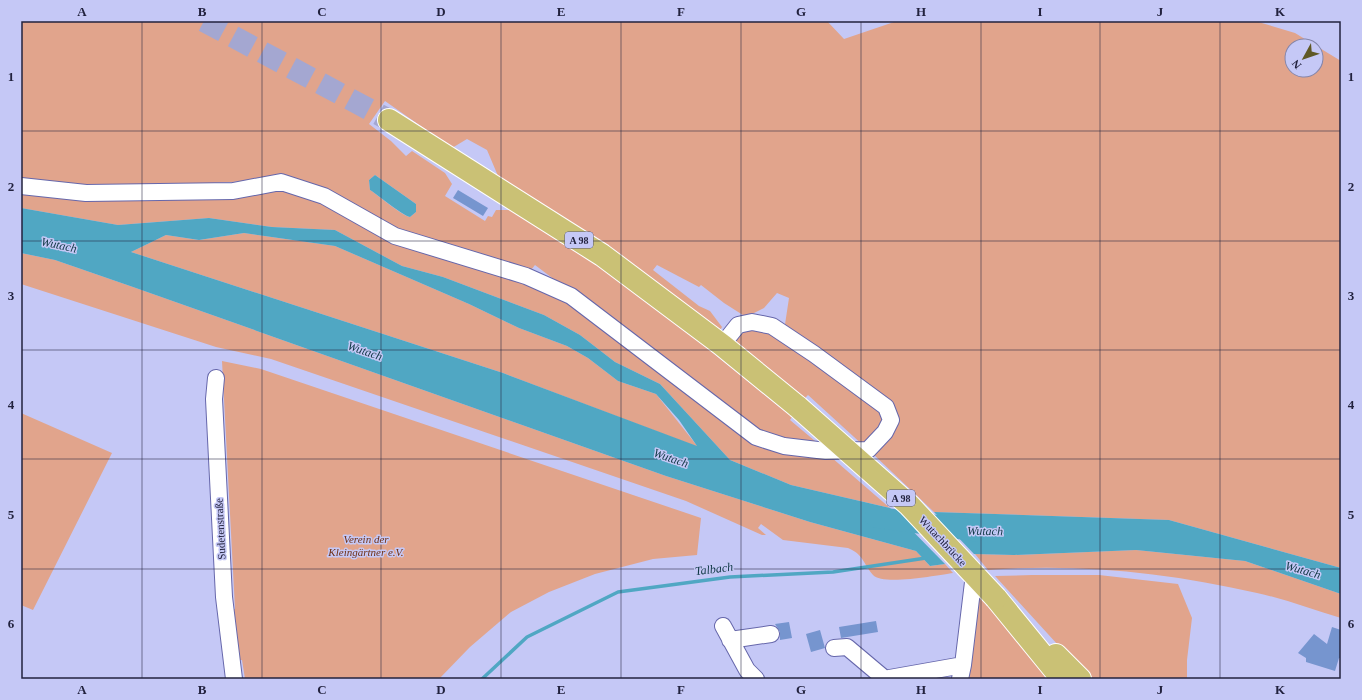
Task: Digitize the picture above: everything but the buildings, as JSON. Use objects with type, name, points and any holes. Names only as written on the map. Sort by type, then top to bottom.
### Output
[{"type":"highway","name":"A 98","points":[[389,120],[602,255],[722,345]]},
{"type":"highway","name":"Wutachbrücke","points":[[722,345],[798,407],[908,505],[996,598],[1012,618]]},
{"type":"highway","name":"A 98","points":[[1012,618],[1062,679]]},
{"type":"highway","points":[[1012,618],[1062,661],[1080,679]]},
{"type":"street","points":[[21,186],[86,193],[233,191],[281,182],[324,196],[395,236],[526,276],[572,296],[756,437],[784,446],[826,451],[868,450],[885,432],[891,420],[886,407],[814,354],[772,326],[752,322],[738,325],[722,345]]},
{"type":"street","name":"Sudetenstraße","points":[[216,378],[214,399],[223,578],[234,679]]},
{"type":"street","points":[[834,648],[847,647],[884,679],[961,672],[974,574]]},
{"type":"street","points":[[756,679],[746,670],[727,633],[771,634]]},
{"type":"green space","points":[[21,21],[827,21],[844,39],[897,21],[1255,21],[1295,33],[1303,38],[1284,38],[1284,78],[1324,78],[1324,51],[1341,61],[1341,568],[1169,520],[934,512],[872,453],[890,434],[896,421],[889,404],[784,331],[789,298],[777,293],[764,308],[746,317],[724,303],[701,285],[699,287],[657,265],[653,270],[699,306],[710,311],[722,327],[719,332],[607,249],[501,183],[487,150],[467,139],[452,148],[385,101],[369,124],[391,141],[406,156],[412,151],[445,173],[452,184],[445,196],[485,221],[488,216],[492,217],[496,210],[513,210],[597,265],[660,310],[792,417],[790,420],[821,446],[784,441],[757,432],[535,265],[531,270],[541,279],[395,233],[301,181],[278,177],[232,182],[112,188],[58,184],[58,197],[111,200],[233,198],[282,190],[321,198],[395,240],[522,281],[570,299],[755,442],[783,449],[831,457],[890,508],[791,485],[730,460],[660,384],[615,362],[580,335],[544,315],[443,277],[402,266],[335,230],[272,227],[209,218],[118,225],[21,208]],"holes":[[[375,175],[416,204],[416,212],[410,217],[406,216],[370,190],[369,180]]]},
{"type":"green space","points":[[244,233],[335,246],[469,304],[519,328],[567,346],[588,358],[618,381],[656,394],[698,447],[503,373],[131,252],[166,235],[199,240]]},
{"type":"green space","points":[[21,253],[55,260],[666,476],[810,522],[916,551],[930,566],[945,564],[953,573],[899,580],[879,578],[873,575],[857,553],[848,548],[783,540],[761,524],[758,528],[766,535],[762,535],[686,501],[271,359],[216,347],[21,284]]},
{"type":"green space","points":[[759,326],[882,410],[886,421],[865,447],[808,395],[805,398],[736,342],[739,332]]},
{"type":"green space","name":"Verein der Kleingärtner e.V.","points":[[222,361],[261,369],[701,518],[697,555],[653,559],[595,574],[549,592],[511,612],[470,647],[439,679],[245,679],[242,660],[233,661],[227,610],[235,609]]},
{"type":"green space","points":[[21,413],[112,453],[33,610],[21,605]]},
{"type":"green space","points":[[1136,550],[1245,561],[1341,594],[1341,618],[1257,593],[1157,575],[1090,569],[1022,568],[988,570],[975,554],[1014,555]]},
{"type":"green space","points":[[1099,575],[1178,584],[1192,618],[1187,660],[1187,679],[1089,679],[995,576]]},
{"type":"green space","points":[[978,596],[984,602],[988,601],[1054,679],[966,679]]},
{"type":"water","points":[[375,175],[416,204],[416,212],[410,217],[407,216],[370,190],[369,180]]},
{"type":"water","points":[[21,208],[118,225],[209,218],[272,227],[335,230],[402,266],[443,277],[544,315],[580,335],[615,362],[660,384],[730,460],[791,485],[890,508],[945,564],[930,566],[916,551],[810,522],[666,476],[55,260],[21,253]],"holes":[[[244,233],[335,246],[469,304],[519,328],[567,346],[588,358],[618,381],[656,394],[679,420],[697,446],[503,373],[131,252],[166,235],[199,240]]]},
{"type":"water","points":[[934,512],[1169,520],[1341,568],[1341,594],[1245,561],[1136,550],[1014,555],[974,554]]},
{"type":"waterway","name":"Wutach","points":[[875,517],[977,531]]},
{"type":"waterway","name":"Talbach","points":[[482,679],[527,637],[618,592],[730,577],[833,572],[926,558]]},
{"type":"tunnel","points":[[204,21],[389,120]]}]
